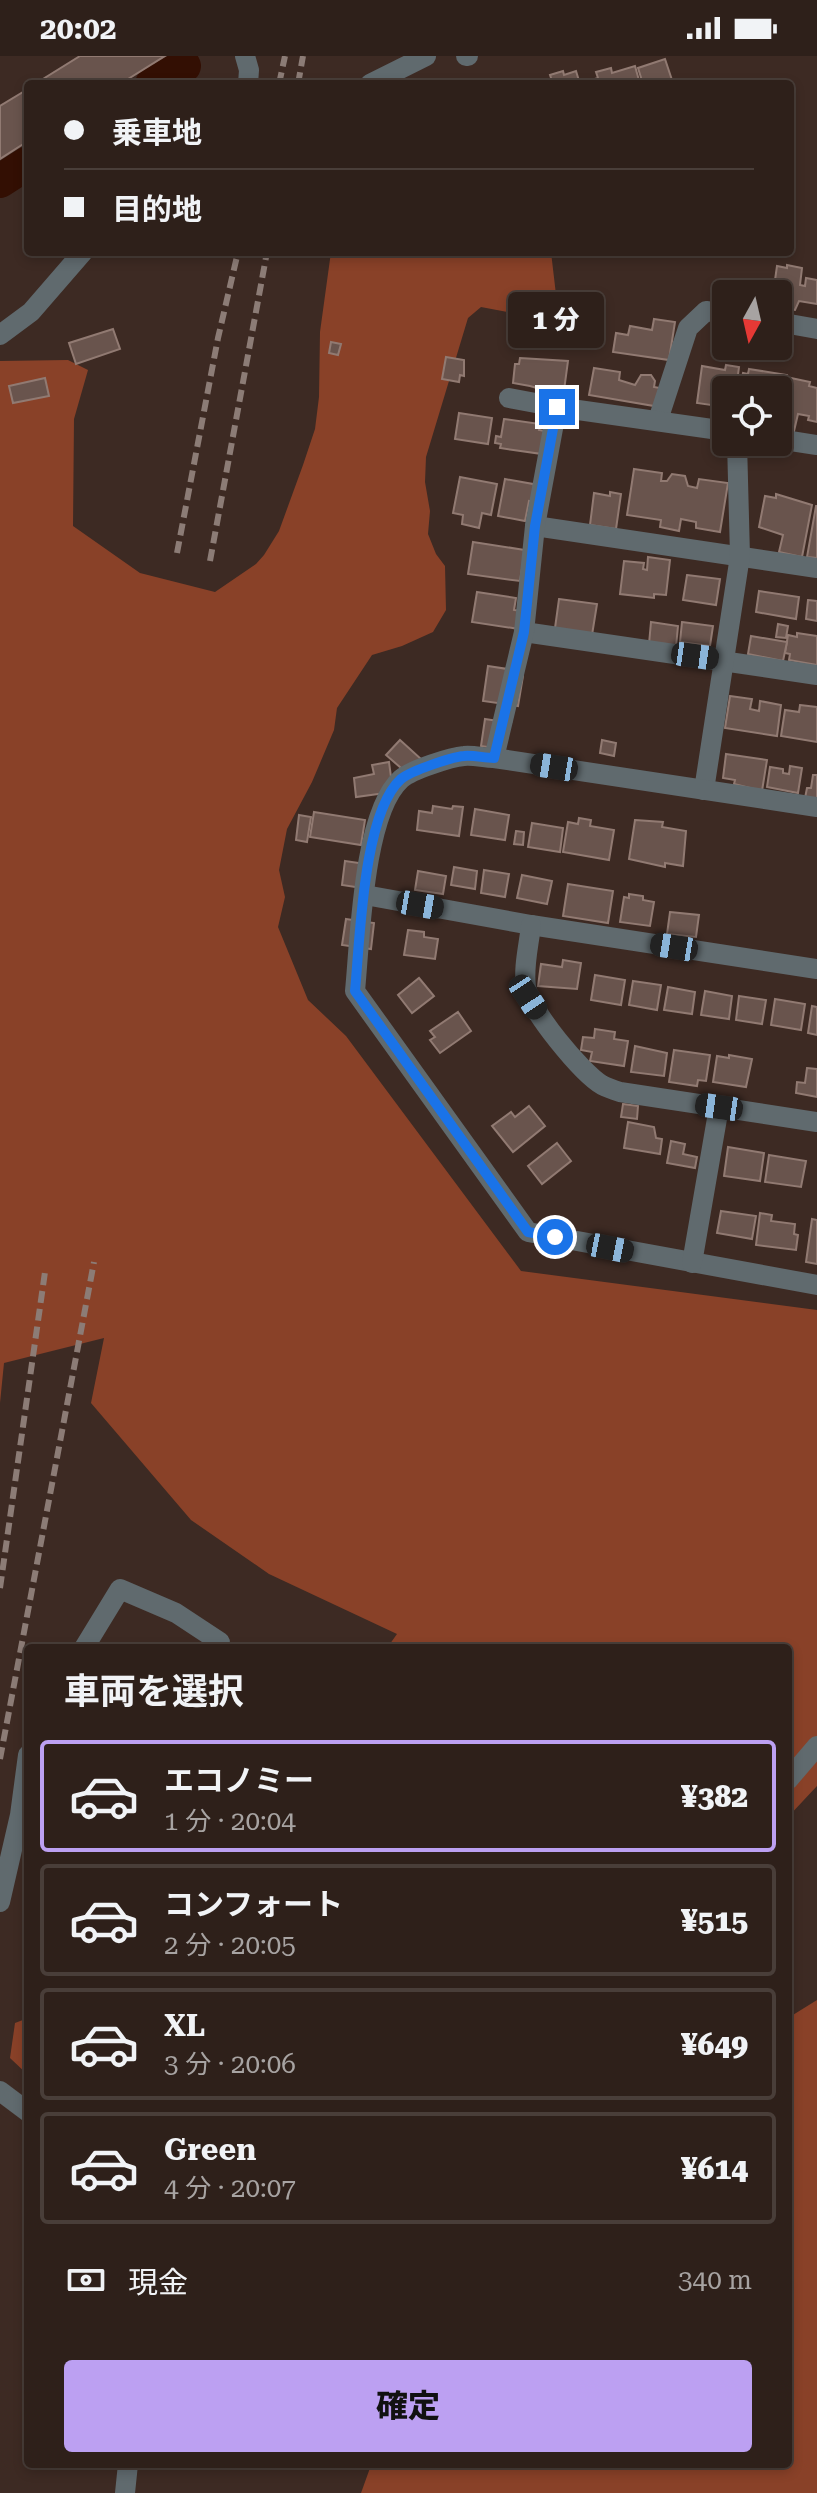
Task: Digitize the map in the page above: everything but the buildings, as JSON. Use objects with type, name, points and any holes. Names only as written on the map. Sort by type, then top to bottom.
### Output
[{"type":"street","points":[[245,56],[248,80]]},
{"type":"street","points":[[378,80],[426,56]]},
{"type":"street","points":[[0,335],[31,312],[80,256]]},
{"type":"street","points":[[658,420],[688,328],[706,311],[712,312]]},
{"type":"street","points":[[792,325],[817,329]]},
{"type":"street","points":[[509,398],[712,429]]},
{"type":"street","points":[[494,758],[524,632],[535,526],[557,407]]},
{"type":"street","points":[[792,441],[817,445]]},
{"type":"street","points":[[704,790],[740,556],[737,456]]},
{"type":"street","points":[[535,526],[817,568]]},
{"type":"street","points":[[524,632],[817,675]]},
{"type":"street","points":[[817,807],[494,758],[464,756],[427,767],[401,779],[386,802],[372,836],[355,991],[528,1232],[817,1285]]},
{"type":"street","points":[[365,895],[531,925],[817,969]]},
{"type":"street","points":[[531,925],[525,976],[528,997],[556,1038],[602,1085],[620,1092],[817,1122]]},
{"type":"street","points":[[692,1263],[719,1107]]},
{"type":"street","points":[[86,1644],[120,1589],[176,1613],[220,1642]]},
{"type":"street","points":[[792,1775],[817,1746]]},
{"type":"street","points":[[0,1902],[24,1785]]},
{"type":"street","points":[[0,2091],[24,2109]]},
{"type":"street","points":[[125,2493],[128,2468]]},
{"type":"shaded area","points":[[330,256],[551,256],[557,303],[555,341],[531,334],[512,313],[481,307],[468,318],[426,457],[425,482],[430,511],[428,534],[445,566],[446,610],[433,632],[372,655],[337,708],[334,730],[312,782],[287,829],[279,870],[285,897],[278,927],[308,1000],[346,1036],[521,1271],[817,1310],[817,1786],[792,1813],[792,1644],[390,1644],[397,1634],[269,1574],[191,1520],[91,1403],[104,1338],[4,1363],[0,1403],[0,361],[68,360],[88,370],[74,419],[73,526],[140,573],[215,592],[256,564],[279,531],[315,429],[320,332]]},
{"type":"shaded area","points":[[817,2000],[817,2493],[361,2493],[370,2468],[792,2468],[792,2016]]},
{"type":"shaded area","points":[[24,2020],[24,2071],[10,2058],[15,2023]]},
{"type":"waterway","points":[[159,80],[184,66]]},
{"type":"waterway","points":[[0,181],[24,166]]},
{"type":"railway","points":[[280,80],[285,56]]},
{"type":"railway","points":[[299,80],[303,56]]},
{"type":"railway","points":[[177,553],[218,338],[237,256]]},
{"type":"railway","points":[[210,561],[266,256]]},
{"type":"railway","points":[[0,1759],[94,1262]]},
{"type":"railway","points":[[0,1588],[45,1272]]},
{"type":"route","points":[[555,1237],[528,1232],[355,991],[372,836],[386,802],[401,779],[427,767],[464,756],[494,758],[524,632],[535,526],[557,407]]}]
